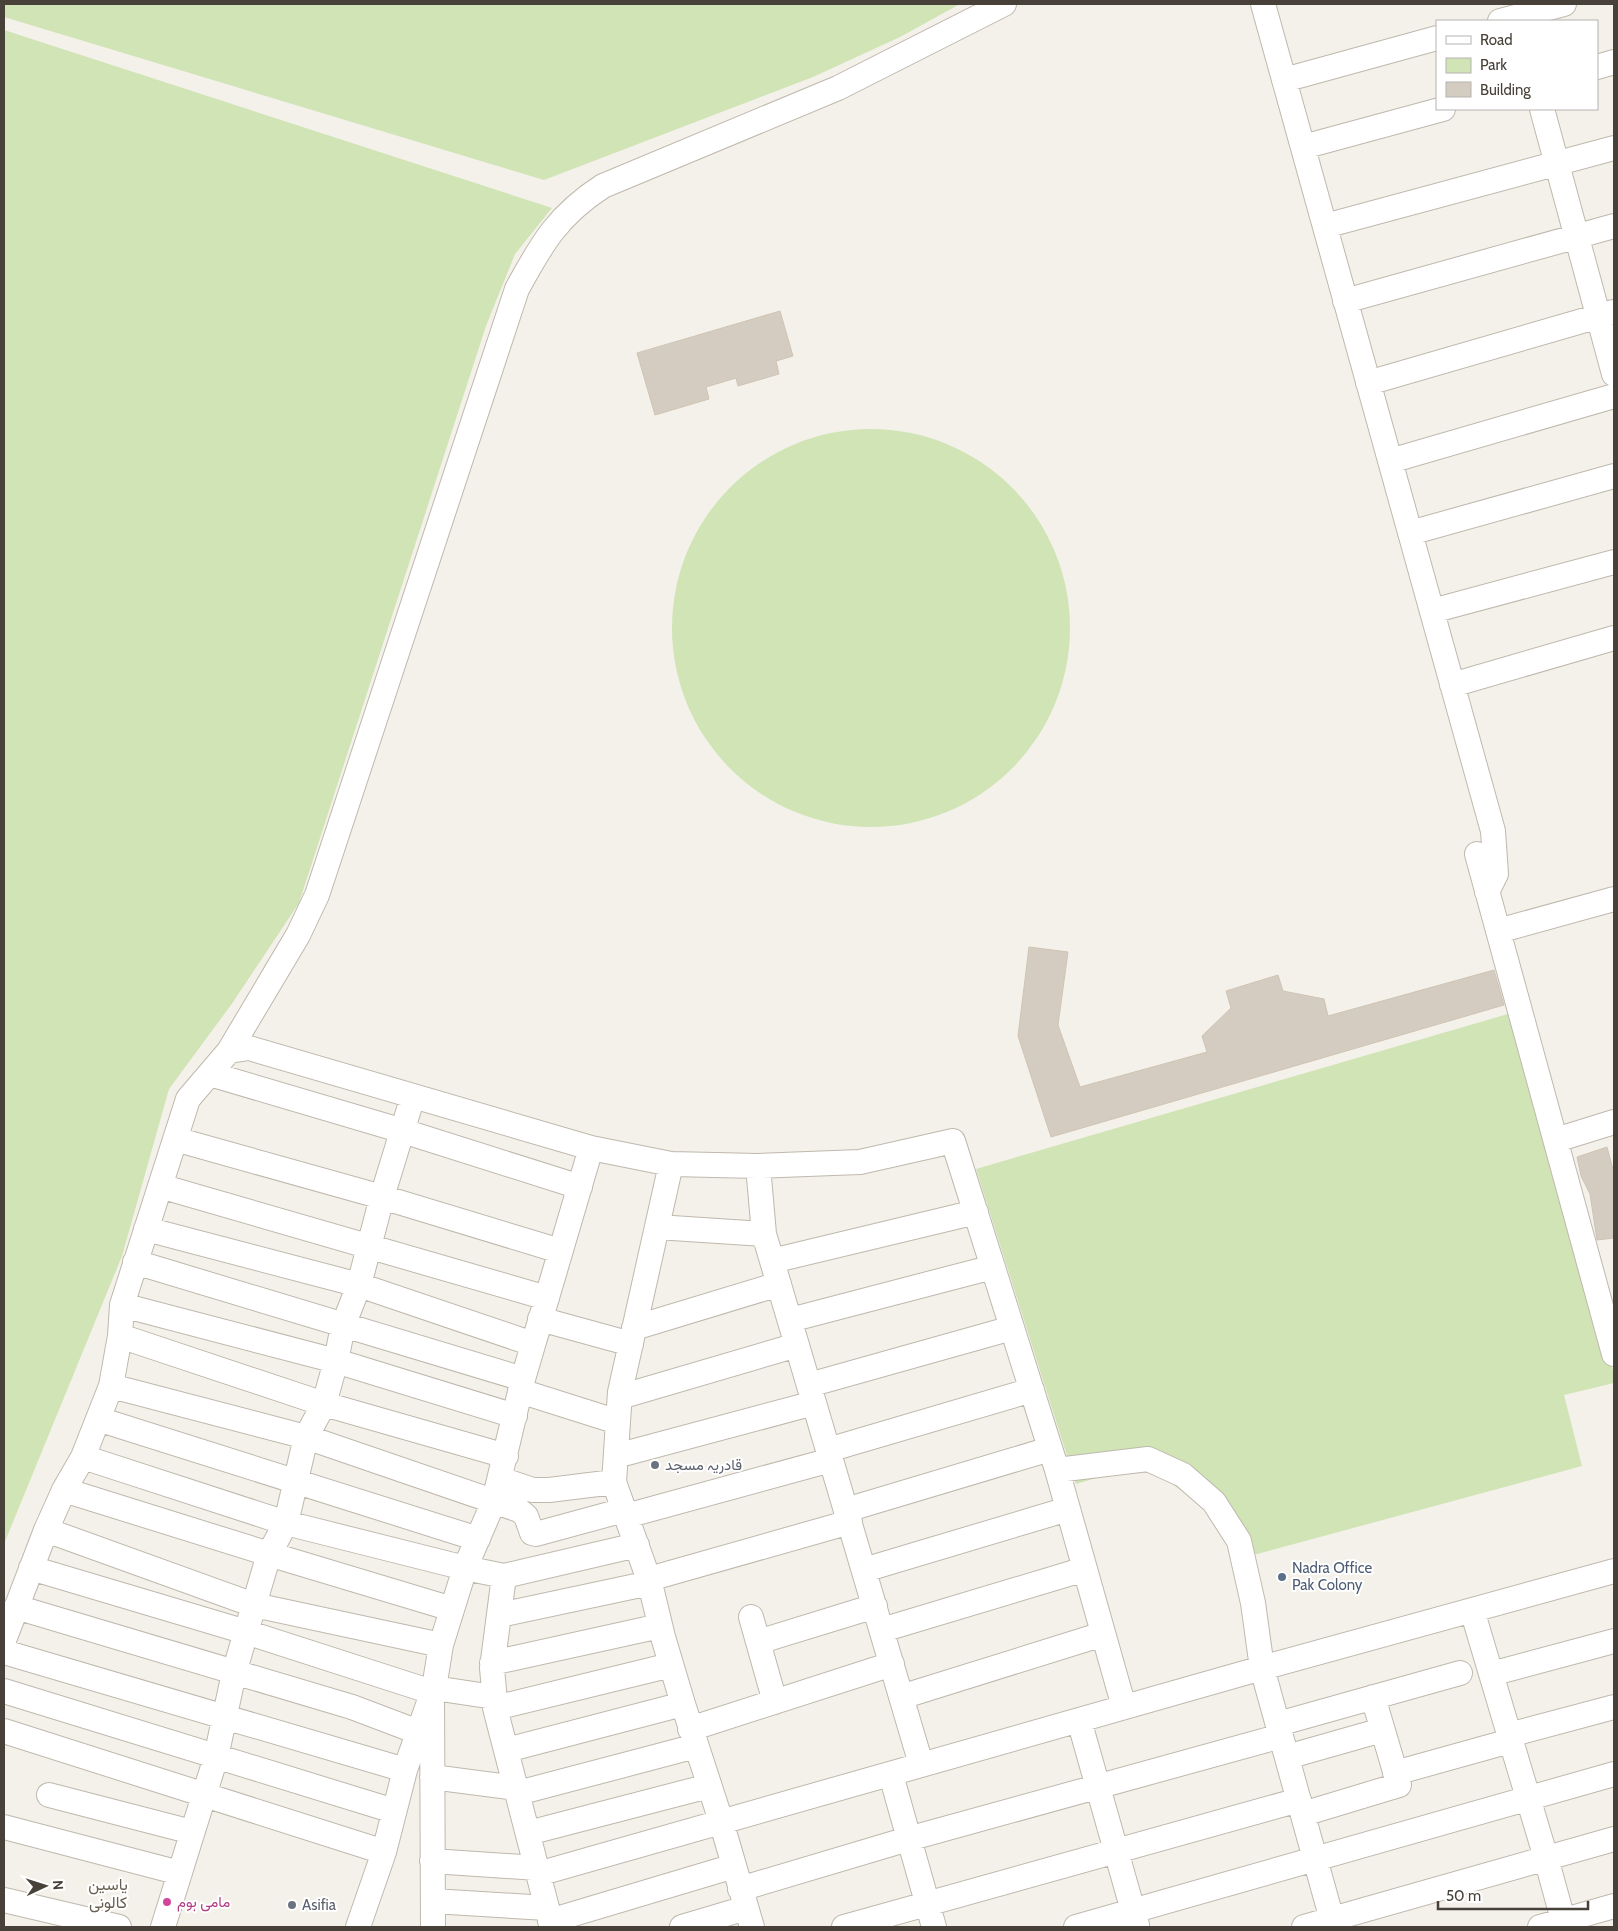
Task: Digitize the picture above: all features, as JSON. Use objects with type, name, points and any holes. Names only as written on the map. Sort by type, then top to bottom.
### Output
[{"type":"street","points":[[4,1640],[46,1530],[64,1490],[83,1457],[111,1386],[120,1336],[122,1305],[188,1099],[228,1051],[298,935],[317,895],[517,289],[546,238],[563,218],[585,198],[603,186],[838,88],[1004,4]]},
{"type":"street","points":[[1263,4],[1493,831],[1496,874],[1487,892]]},
{"type":"street","points":[[1512,16],[1564,4]]},
{"type":"street","points":[[1284,80],[1436,38]]},
{"type":"street","points":[[1598,67],[1614,62]]},
{"type":"street","points":[[1303,147],[1439,110]]},
{"type":"street","points":[[1542,110],[1577,237],[1606,314],[1614,374]]},
{"type":"street","points":[[1325,226],[1614,148]]},
{"type":"street","points":[[1345,301],[1614,226]]},
{"type":"street","points":[[1368,383],[1606,314]]},
{"type":"street","points":[[1390,461],[1614,396]]},
{"type":"street","points":[[1410,533],[1614,476]]},
{"type":"street","points":[[1432,612],[1614,562]]},
{"type":"street","points":[[1452,685],[1614,638]]},
{"type":"street","points":[[1477,854],[1614,1354]]},
{"type":"street","points":[[1498,931],[1614,899]]},
{"type":"street","points":[[228,1051],[249,1048],[592,1148],[671,1164],[758,1166],[860,1162],[954,1141],[1054,1460],[1124,1707]]},
{"type":"street","points":[[210,1074],[403,1131],[580,1187]]},
{"type":"street","points":[[163,1927],[216,1757],[234,1673],[269,1554],[286,1523],[306,1437],[324,1404],[343,1326],[359,1286],[382,1197],[413,1096]]},
{"type":"street","points":[[1556,1140],[1614,1122]]},
{"type":"street","points":[[175,1139],[382,1197],[560,1251]]},
{"type":"street","points":[[433,1927],[433,1690],[441,1645],[465,1568],[497,1490],[521,1385],[592,1148]]},
{"type":"street","points":[[671,1164],[620,1397],[614,1482],[649,1581],[671,1666],[721,1821],[746,1908]]},
{"type":"street","points":[[758,1166],[764,1234],[921,1764]]},
{"type":"street","points":[[160,1186],[369,1246],[544,1308],[633,1336],[779,1284]]},
{"type":"street","points":[[772,1261],[976,1212]]},
{"type":"street","points":[[657,1227],[764,1234]]},
{"type":"street","points":[[146,1229],[359,1286],[533,1344]]},
{"type":"street","points":[[135,1262],[343,1326],[521,1385],[618,1422]]},
{"type":"street","points":[[790,1320],[993,1267]]},
{"type":"street","points":[[122,1305],[336,1361],[515,1416]]},
{"type":"street","points":[[616,1456],[1012,1328]]},
{"type":"street","points":[[120,1336],[324,1404],[506,1456]]},
{"type":"street","points":[[620,1397],[797,1345]]},
{"type":"street","points":[[111,1386],[497,1490],[549,1490],[614,1482]]},
{"type":"street","points":[[497,1490],[526,1516],[532,1533],[536,1534],[625,1513],[830,1455],[1032,1390]]},
{"type":"street","points":[[98,1419],[478,1539]]},
{"type":"street","points":[[83,1457],[286,1523],[504,1576],[636,1545]]},
{"type":"street","points":[[500,1615],[649,1581],[848,1516],[1054,1460],[1148,1459],[1183,1475],[1214,1502],[1239,1541],[1253,1603],[1262,1668],[1333,1923]]},
{"type":"street","points":[[64,1490],[452,1609]]},
{"type":"street","points":[[864,1570],[1068,1509]]},
{"type":"street","points":[[46,1530],[254,1605],[441,1645]]},
{"type":"street","points":[[31,1568],[433,1690],[494,1702],[671,1666]]},
{"type":"street","points":[[882,1630],[1085,1569]]},
{"type":"street","points":[[432,1860],[538,1871],[891,1775],[921,1764],[1614,1571]]},
{"type":"street","points":[[504,1576],[492,1664],[494,1702],[550,1918]]},
{"type":"street","points":[[758,1642],[875,1606]]},
{"type":"street","points":[[16,1607],[352,1707],[418,1732]]},
{"type":"street","points":[[1472,1610],[1564,1924]]},
{"type":"street","points":[[751,1617],[774,1702]]},
{"type":"street","points":[[492,1664],[660,1626]]},
{"type":"street","points":[[901,1697],[1103,1634]]},
{"type":"street","points":[[1491,1674],[1614,1641]]},
{"type":"street","points":[[4,1652],[405,1770]]},
{"type":"street","points":[[432,1776],[517,1790],[693,1737],[774,1702],[892,1664]]},
{"type":"street","points":[[1282,1739],[1373,1697],[1460,1672]]},
{"type":"street","points":[[358,1927],[384,1852],[405,1770],[433,1690]]},
{"type":"street","points":[[4,1691],[394,1811]]},
{"type":"street","points":[[844,1927],[1116,1852],[1398,1785],[1373,1697]]},
{"type":"street","points":[[507,1750],[683,1704]]},
{"type":"street","points":[[1395,1773],[1614,1707]]},
{"type":"street","points":[[1079,1720],[1135,1919]]},
{"type":"street","points":[[682,1927],[746,1908],[908,1839],[1098,1786],[1282,1739],[1382,1730]]},
{"type":"street","points":[[4,1731],[384,1852]]},
{"type":"street","points":[[1076,1927],[1135,1919],[1316,1860],[1614,1774]]},
{"type":"street","points":[[891,1775],[934,1927]]},
{"type":"street","points":[[528,1833],[709,1786]]},
{"type":"street","points":[[50,1795],[192,1832]]},
{"type":"street","points":[[4,1827],[180,1873]]},
{"type":"street","points":[[1304,1927],[1333,1923],[1614,1839]]},
{"type":"street","points":[[433,1901],[550,1918],[734,1866]]},
{"type":"street","points":[[4,1900],[119,1927]]},
{"type":"street","points":[[1540,1927],[1564,1924],[1614,1906]]},
{"type":"green space","points":[[4,4],[960,4],[900,37],[813,77],[544,180],[4,17]]},
{"type":"green space","points":[[4,30],[552,208],[515,254],[486,326],[299,903],[231,1005],[169,1089],[122,1256],[4,1544]]},
{"type":"green space","points":[[871,429],[910,433],[947,444],[965,453],[997,474],[1025,502],[1046,534],[1055,552],[1066,589],[1070,628],[1066,667],[1055,704],[1046,722],[1025,754],[997,782],[965,803],[947,812],[910,823],[871,827],[832,823],[795,812],[777,803],[745,782],[717,754],[696,722],[687,704],[676,667],[672,628],[676,589],[687,552],[696,534],[717,502],[745,474],[777,453],[795,444],[832,433]]},
{"type":"green space","points":[[1508,1014],[1614,1374],[1614,1383],[1564,1395],[1582,1466],[1250,1556],[1207,1509],[1144,1464],[1076,1484],[976,1169]]},
{"type":"building","points":[[780,311],[793,356],[776,361],[779,374],[738,386],[736,378],[706,387],[709,399],[655,415],[637,353]]},
{"type":"building","points":[[1029,947],[1068,952],[1058,1025],[1080,1087],[1207,1052],[1202,1036],[1231,1008],[1226,991],[1278,975],[1283,991],[1324,999],[1328,1016],[1494,970],[1504,1005],[1051,1137],[1018,1036]]},
{"type":"building","points":[[1607,1147],[1614,1173],[1614,1238],[1597,1240],[1590,1194],[1581,1176],[1577,1157]]},
{"type":"place","name":"قادریہ مسجد","points":[[655,1465]]},
{"type":"place","name":"Nadra Office Pak Colony","points":[[1282,1577]]},
{"type":"place","name":"مامی ہوم","points":[[167,1902]]},
{"type":"place","name":"Asifia","points":[[292,1905]]},
{"type":"district","name":"یاسین کالونی","points":[[108,1893]]}]
